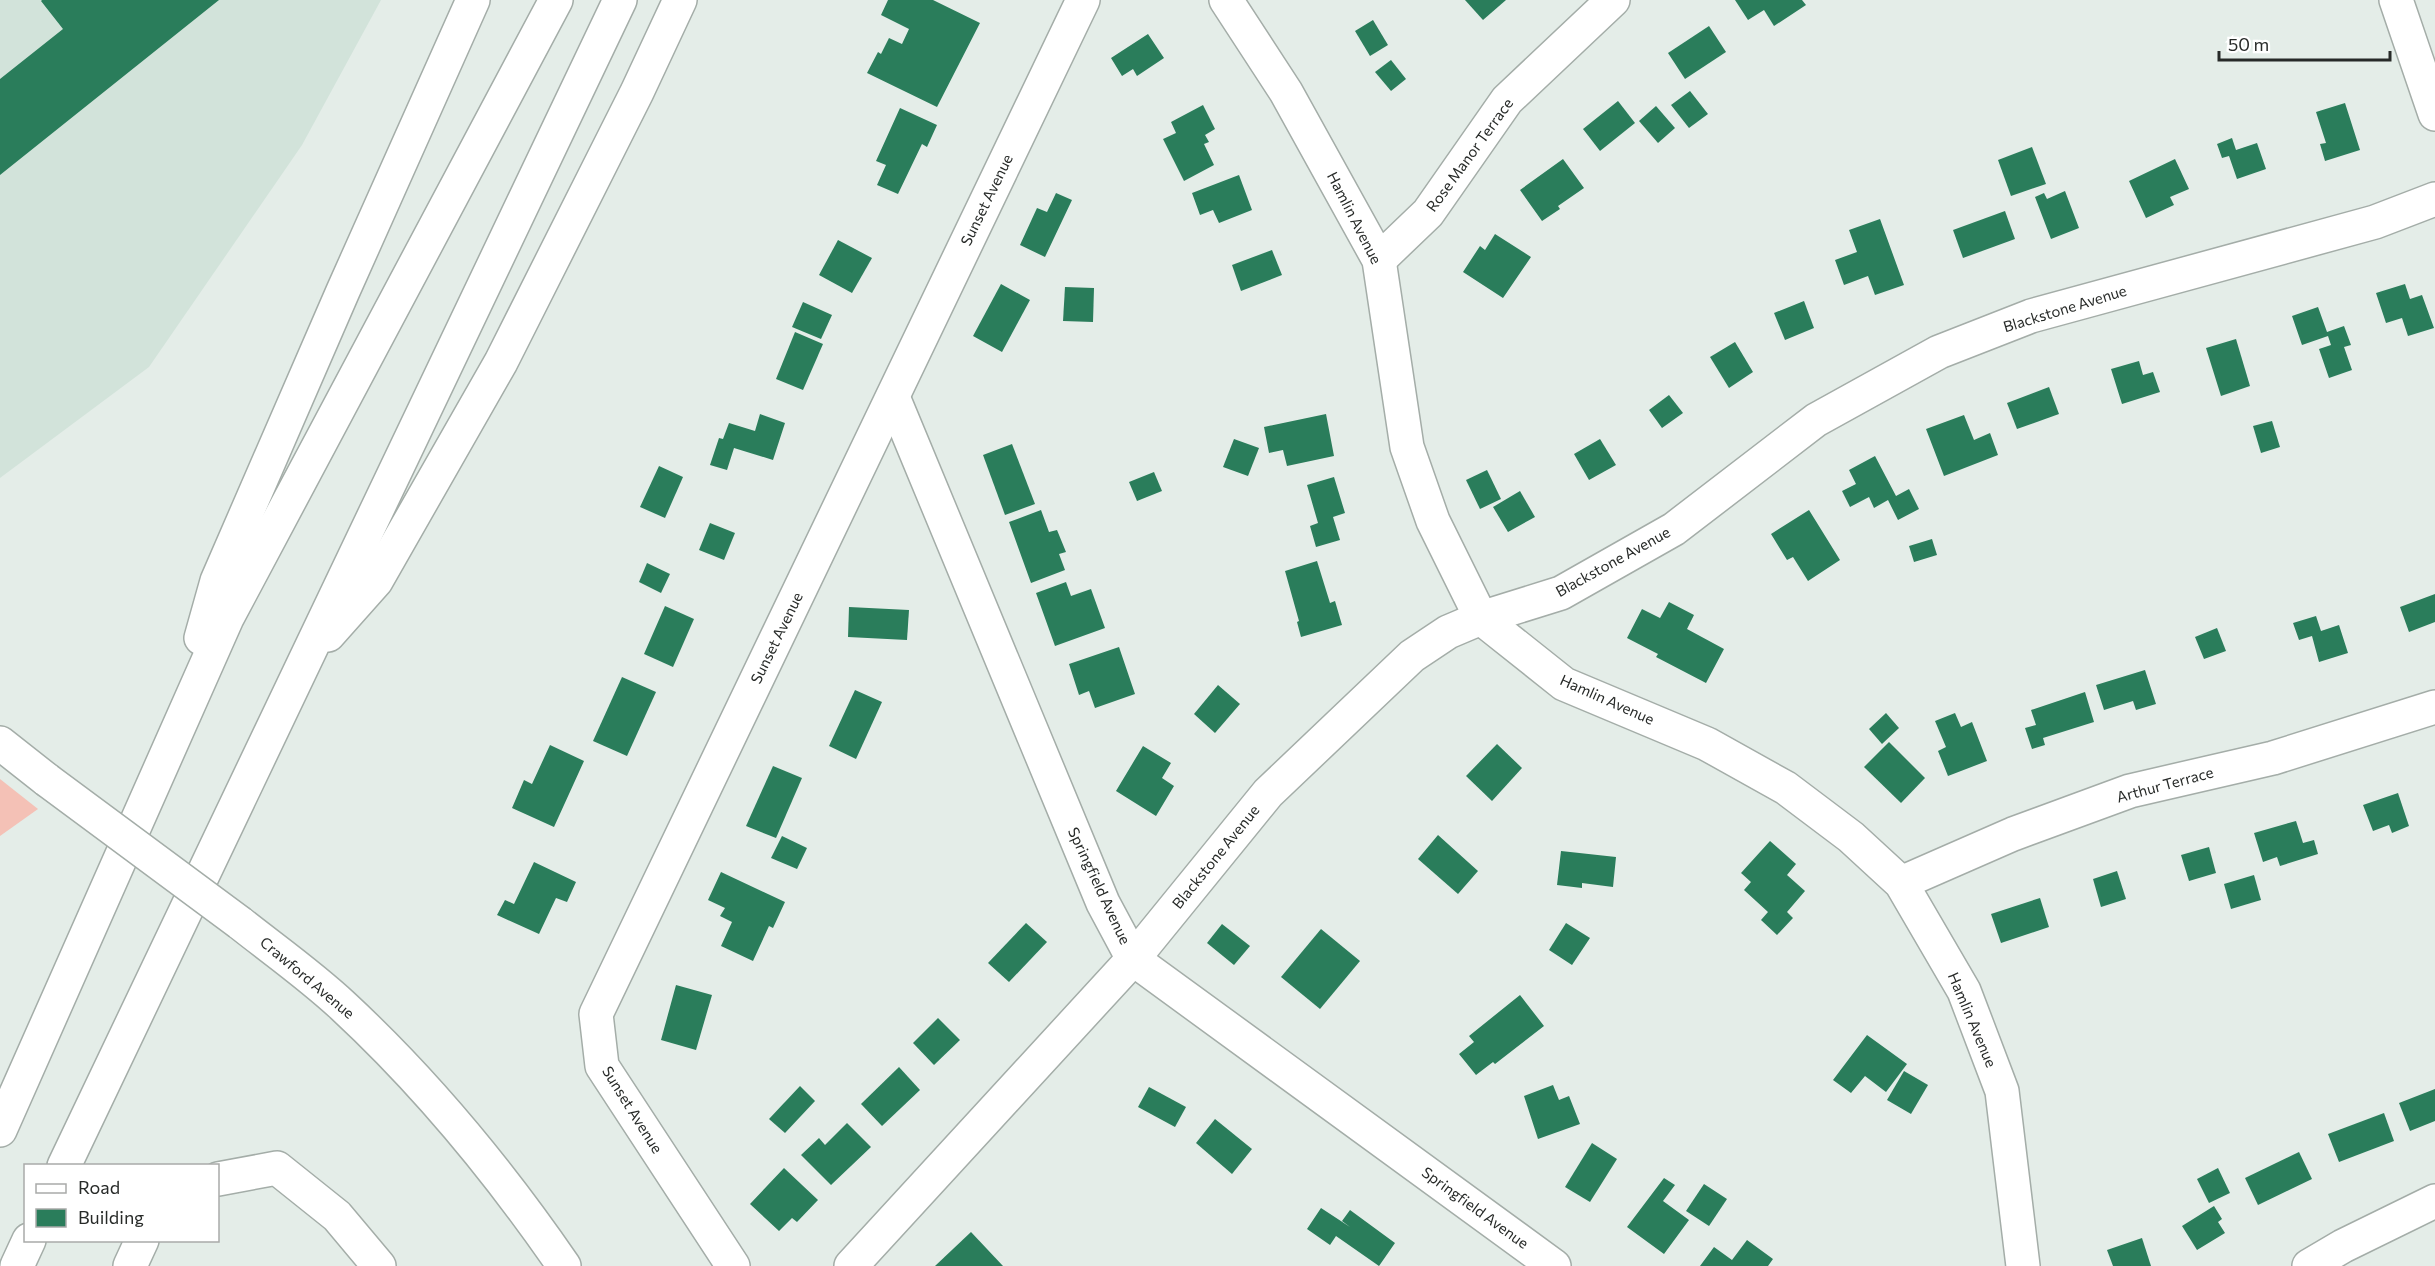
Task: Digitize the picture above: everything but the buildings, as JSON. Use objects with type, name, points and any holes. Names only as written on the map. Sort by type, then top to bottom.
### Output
[{"type":"main road","points":[[172,741],[217,581],[473,0]]},
{"type":"main road","points":[[0,1130],[227,618],[556,0]]},
{"type":"main road","points":[[65,1164],[620,0]]},
{"type":"main road","points":[[303,663],[376,581],[495,372],[637,92],[680,0]]},
{"type":"main road","name":"Sunset Avenue","points":[[733,1266],[602,1066],[596,1014],[1083,0]]},
{"type":"main road","name":"Hamlin Avenue","points":[[1226,0],[1286,92],[1379,260],[1407,447],[1433,521],[1481,618],[1564,684],[1707,744],[1786,789],[1851,837],[1901,883],[1964,991],[2002,1091],[2023,1266]]},
{"type":"main road","name":"Rose Manor Terrace","points":[[1379,260],[1428,213],[1507,100],[1613,0]]},
{"type":"main road","points":[[2396,0],[2435,114]]},
{"type":"main road","name":"Blackstone Avenue","points":[[851,1266],[1133,959],[1268,793],[1412,656],[1448,632],[1481,618],[1561,593],[1674,529],[1816,420],[1939,352],[2031,316],[2375,222],[2435,199]]},
{"type":"main road","name":"Springfield Avenue","points":[[893,397],[1103,903],[1133,959],[1554,1266]]},
{"type":"main road","name":"Arthur Terrace","points":[[1901,883],[2013,834],[2130,791],[2273,758],[2435,706]]},
{"type":"main road","name":"Crawford Avenue","points":[[0,742],[47,780],[240,923],[343,1006],[432,1097],[525,1209],[564,1266]]},
{"type":"main road","points":[[219,1179],[276,1168],[338,1216],[379,1266]]},
{"type":"main road","points":[[2309,1266],[2343,1246],[2435,1202]]},
{"type":"main road","points":[[17,1266],[28,1242]]},
{"type":"main road","points":[[130,1266],[141,1242]]},
{"type":"shaded area","points":[[0,0],[381,0],[302,145],[149,367],[0,478]]},
{"type":"shaded area","points":[[0,779],[38,809],[0,836]]}]
